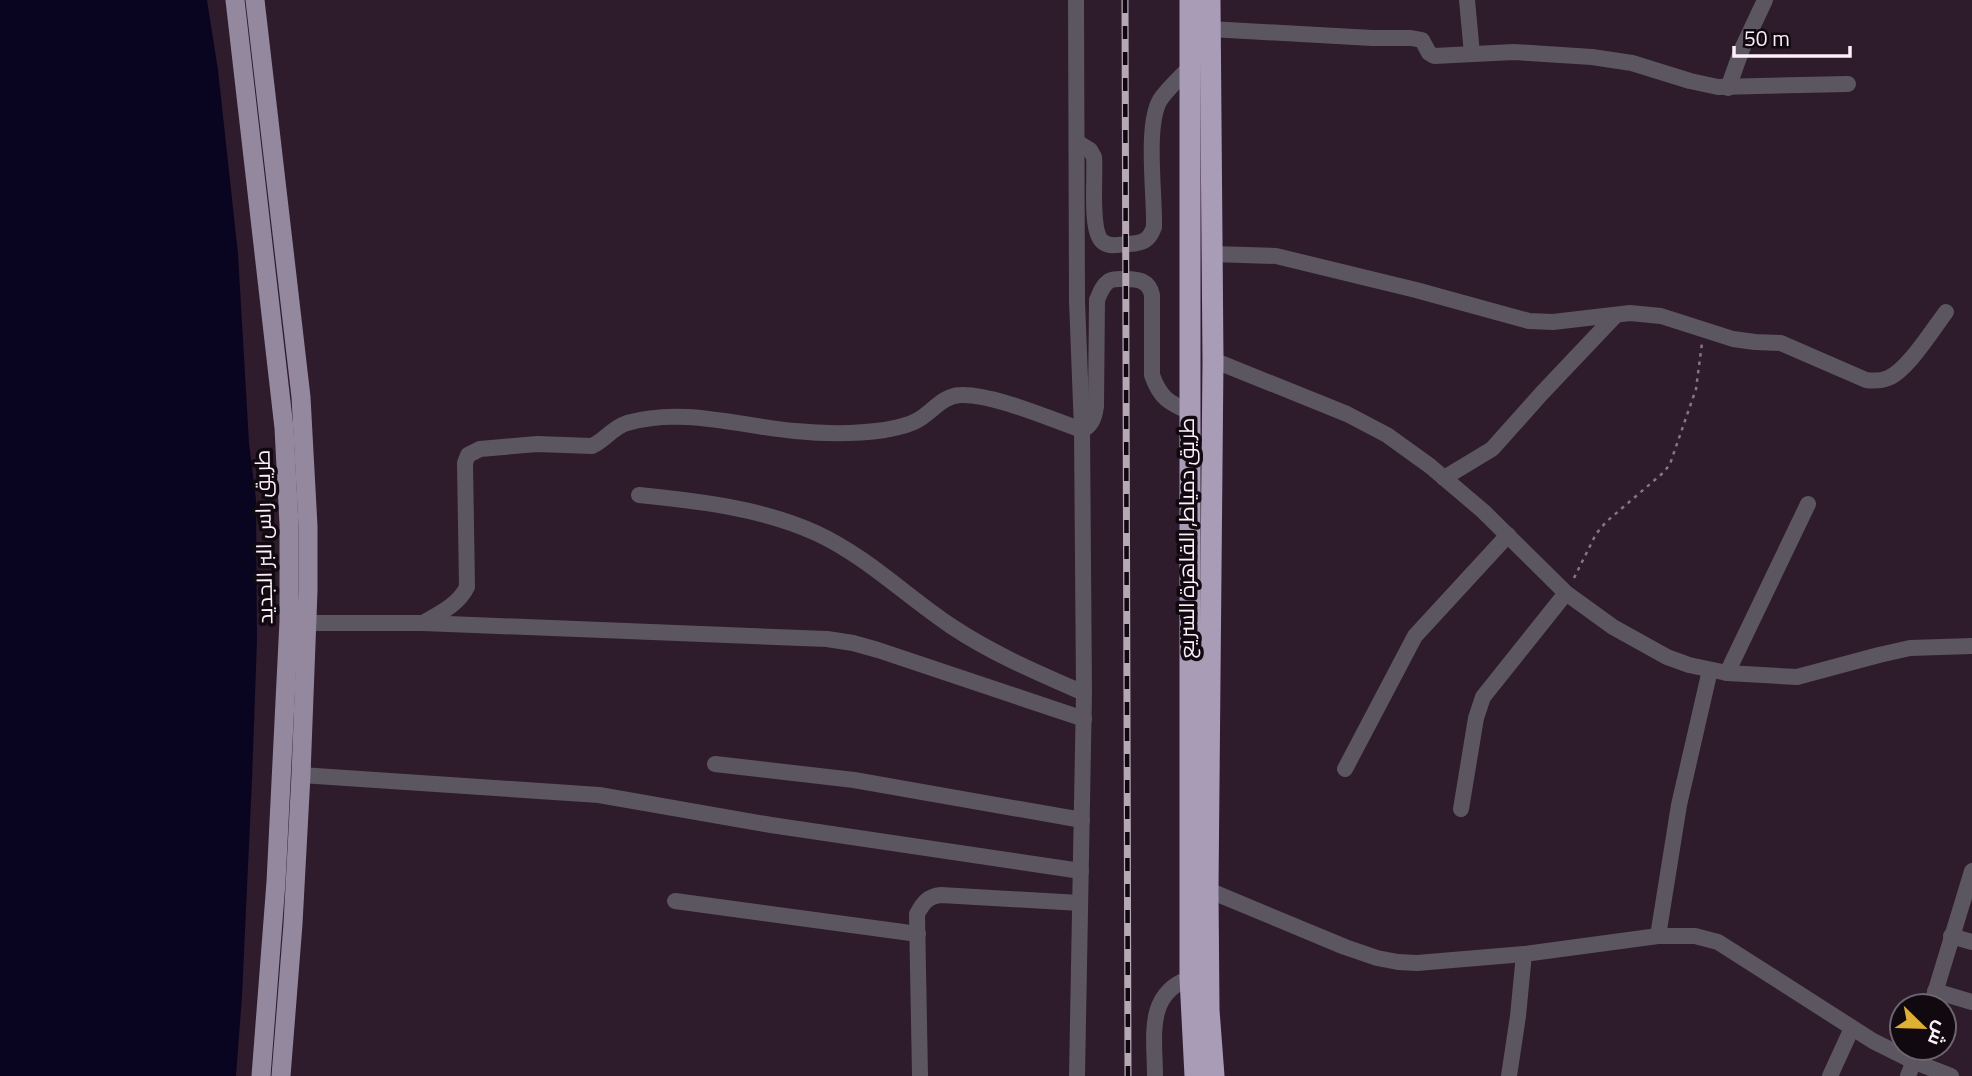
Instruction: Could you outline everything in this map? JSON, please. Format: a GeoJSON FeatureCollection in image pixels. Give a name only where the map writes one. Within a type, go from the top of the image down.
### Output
{"type":"FeatureCollection","features":[{"type":"Feature","properties":{"kind":"highway","name":"طريق دمياط, القاهرة السريع"},"geometry":{"type":"LineString","coordinates":[[1191,0],[1190,978],[1195,1076]]}},
{"type":"Feature","properties":{"kind":"highway","name":"طريق دمياط, القاهرة السريع"},"geometry":{"type":"LineString","coordinates":[[1210,0],[1213,359],[1208,890],[1209,1010],[1213,1076]]}},
{"type":"Feature","properties":{"kind":"main road","name":"طريق راس البر الجديد"},"geometry":{"type":"LineString","coordinates":[[234,0],[283,417],[289,524],[289,621],[276,882],[261,1076]]}},
{"type":"Feature","properties":{"kind":"main road","name":"طريق راس البر الجديد"},"geometry":{"type":"LineString","coordinates":[[255,0],[304,429],[309,526],[301,775],[282,1076]]}},
{"type":"Feature","properties":{"kind":"street"},"geometry":{"type":"LineString","coordinates":[[1076,0],[1077,301],[1083,430],[1084,693],[1077,1076]]}},
{"type":"Feature","properties":{"kind":"street"},"geometry":{"type":"LineString","coordinates":[[1467,0],[1472,54]]}},
{"type":"Feature","properties":{"kind":"street"},"geometry":{"type":"LineString","coordinates":[[1728,88],[1742,49],[1765,0]]}},
{"type":"Feature","properties":{"kind":"street"},"geometry":{"type":"LineString","coordinates":[[1210,29],[1411,38],[1422,40],[1434,56],[1544,52],[1614,60],[1708,86],[1728,88],[1848,84]]}},
{"type":"Feature","properties":{"kind":"street"},"geometry":{"type":"LineString","coordinates":[[1077,142],[1090,150],[1094,157],[1097,236],[1112,246],[1142,243],[1147,240],[1154,227],[1154,113],[1168,90],[1190,67]]}},
{"type":"Feature","properties":{"kind":"street"},"geometry":{"type":"LineString","coordinates":[[1212,254],[1286,258],[1530,321],[1552,322],[1630,313],[1661,316],[1744,341],[1781,343],[1866,380],[1876,381],[1894,375],[1911,358],[1946,312]]}},
{"type":"Feature","properties":{"kind":"street"},"geometry":{"type":"LineString","coordinates":[[1083,430],[1092,422],[1096,406],[1097,300],[1102,287],[1111,279],[1138,279],[1150,288],[1152,375],[1156,387],[1170,403],[1190,412]]}},
{"type":"Feature","properties":{"kind":"street"},"geometry":{"type":"LineString","coordinates":[[1444,478],[1492,449],[1615,315]]}},
{"type":"Feature","properties":{"kind":"street"},"geometry":{"type":"LineString","coordinates":[[1213,359],[1365,422],[1387,435],[1444,478],[1508,535],[1566,593],[1613,627],[1667,657],[1727,673],[1797,677],[1910,648],[1972,646]]}},
{"type":"Feature","properties":{"kind":"street"},"geometry":{"type":"LineString","coordinates":[[423,623],[454,605],[467,587],[465,463],[468,455],[480,449],[537,444],[592,446],[599,443],[614,428],[625,424],[673,417],[710,418],[794,431],[843,433],[887,430],[914,422],[942,401],[959,395],[1002,402],[1083,430]]}},
{"type":"Feature","properties":{"kind":"street"},"geometry":{"type":"LineString","coordinates":[[639,495],[690,500],[739,510],[774,518],[816,533],[857,557],[982,646],[1084,693]]}},
{"type":"Feature","properties":{"kind":"street"},"geometry":{"type":"LineString","coordinates":[[1727,673],[1808,504]]}},
{"type":"Feature","properties":{"kind":"street"},"geometry":{"type":"LineString","coordinates":[[1345,769],[1415,636],[1508,535]]}},
{"type":"Feature","properties":{"kind":"street"},"geometry":{"type":"LineString","coordinates":[[1461,809],[1476,718],[1483,697],[1566,593]]}},
{"type":"Feature","properties":{"kind":"street"},"geometry":{"type":"LineString","coordinates":[[307,623],[423,623],[827,639],[891,654],[1084,719]]}},
{"type":"Feature","properties":{"kind":"street"},"geometry":{"type":"LineString","coordinates":[[1658,936],[1679,805],[1710,670]]}},
{"type":"Feature","properties":{"kind":"street"},"geometry":{"type":"LineString","coordinates":[[715,764],[854,780],[1082,820]]}},
{"type":"Feature","properties":{"kind":"street"},"geometry":{"type":"LineString","coordinates":[[301,775],[599,795],[771,825],[1081,871]]}},
{"type":"Feature","properties":{"kind":"street"},"geometry":{"type":"LineString","coordinates":[[1935,992],[1972,871]]}},
{"type":"Feature","properties":{"kind":"street"},"geometry":{"type":"LineString","coordinates":[[1208,890],[1345,947],[1398,962],[1440,962],[1658,936],[1695,936],[1718,942],[1888,1049]]}},
{"type":"Feature","properties":{"kind":"street"},"geometry":{"type":"LineString","coordinates":[[920,1076],[917,915],[925,902],[932,896],[1080,903]]}},
{"type":"Feature","properties":{"kind":"street"},"geometry":{"type":"LineString","coordinates":[[675,901],[918,934]]}},
{"type":"Feature","properties":{"kind":"street"},"geometry":{"type":"LineString","coordinates":[[1951,936],[1972,942]]}},
{"type":"Feature","properties":{"kind":"street"},"geometry":{"type":"LineString","coordinates":[[1509,1076],[1524,954]]}},
{"type":"Feature","properties":{"kind":"street"},"geometry":{"type":"LineString","coordinates":[[1155,1076],[1156,1011],[1168,990],[1190,978]]}},
{"type":"Feature","properties":{"kind":"street"},"geometry":{"type":"LineString","coordinates":[[1829,1076],[1852,1028]]}},
{"type":"Feature","properties":{"kind":"street"},"geometry":{"type":"LineString","coordinates":[[1914,1062],[1951,1076]]}},
{"type":"Feature","properties":{"kind":"path"},"geometry":{"type":"LineString","coordinates":[[1566,593],[1606,522],[1664,472],[1674,456],[1696,389],[1703,329]]}},
{"type":"Feature","properties":{"kind":"water"},"geometry":{"type":"Polygon","coordinates":[[[0,0],[207,0],[218,70],[238,254],[249,443],[256,500],[257,640],[242,996],[236,1076],[0,1076],[0,0]]]}},
{"type":"Feature","properties":{"kind":"railway"},"geometry":{"type":"LineString","coordinates":[[1125,0],[1128,1076]]}}]}
